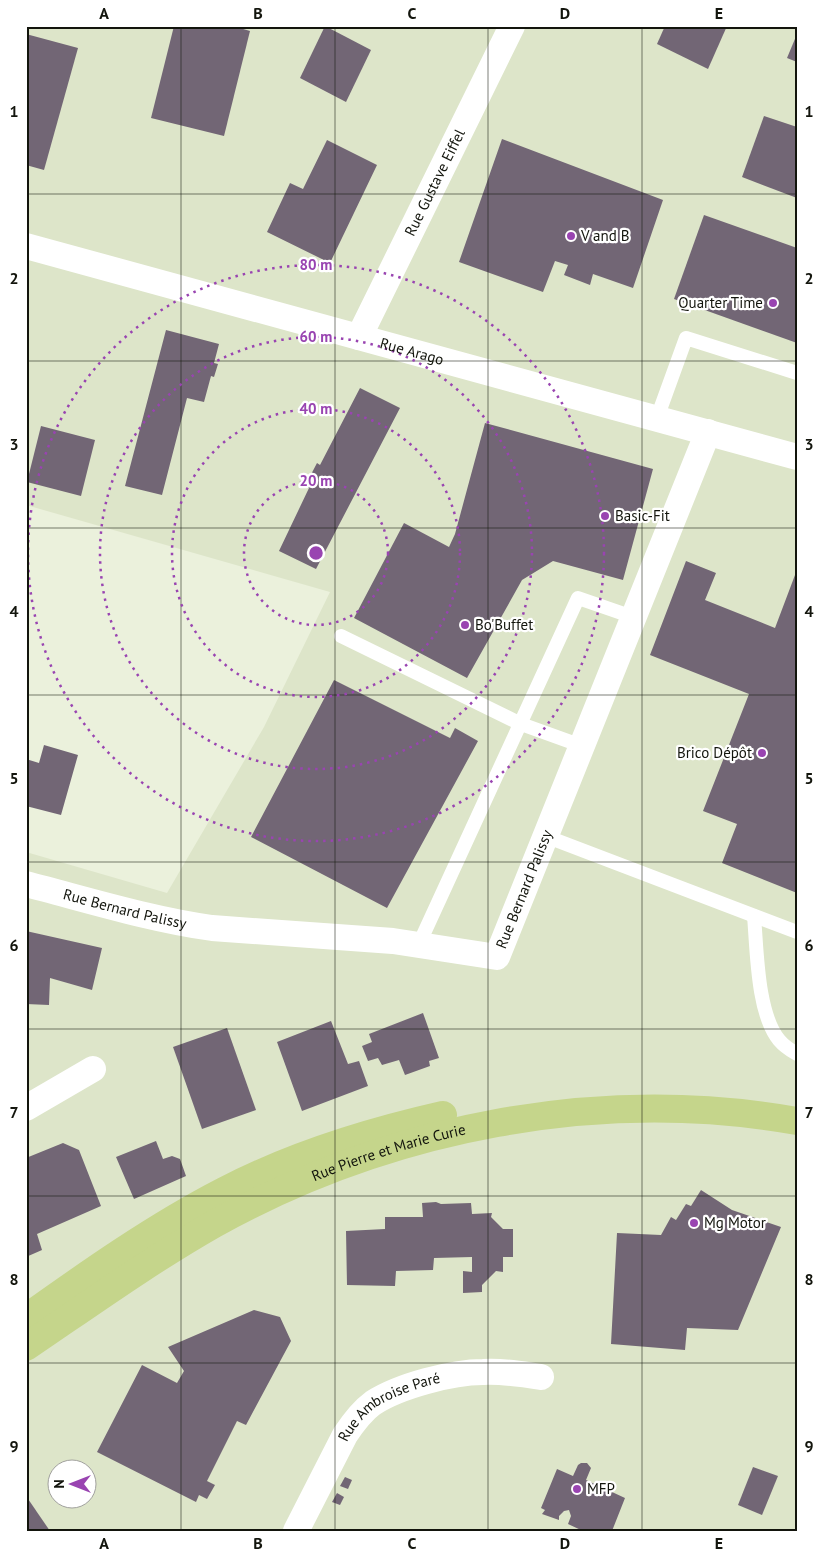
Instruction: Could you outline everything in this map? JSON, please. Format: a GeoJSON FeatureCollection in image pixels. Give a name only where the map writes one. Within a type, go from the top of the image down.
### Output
{"type":"FeatureCollection","features":[{"type":"Feature","properties":{"kind":"main road","name":"Rue Pierre et Marie Curie"},"geometry":{"type":"LineString","coordinates":[[26,1318],[174,1219],[218,1194],[285,1164],[362,1136],[482,1107],[575,1094],[631,1091],[691,1092],[797,1102]]}},
{"type":"Feature","properties":{"kind":"main road","name":"Rue Pierre et Marie Curie"},"geometry":{"type":"LineString","coordinates":[[26,1347],[166,1254],[240,1211],[324,1172],[368,1156],[422,1140],[496,1123],[556,1114],[594,1111],[702,1111],[797,1121]]}},
{"type":"Feature","properties":{"kind":"street","name":"Rue Gustave Eiffel"},"geometry":{"type":"LineString","coordinates":[[359,337],[512,26]]}},
{"type":"Feature","properties":{"kind":"street","name":"Rue Arago"},"geometry":{"type":"LineString","coordinates":[[26,246],[797,457]]}},
{"type":"Feature","properties":{"kind":"street","name":"Rue Bernard Palissy"},"geometry":{"type":"LineString","coordinates":[[26,884],[158,919],[184,924],[212,928],[362,938],[420,944],[497,958],[708,432]]}},
{"type":"Feature","properties":{"kind":"street"},"geometry":{"type":"LineString","coordinates":[[26,1108],[93,1069]]}},
{"type":"Feature","properties":{"kind":"street","name":"Rue Ambroise Paré"},"geometry":{"type":"LineString","coordinates":[[296,1531],[345,1435],[353,1423],[373,1403],[405,1388],[464,1374],[498,1372],[541,1377]]}},
{"type":"Feature","properties":{"kind":"lane"},"geometry":{"type":"LineString","coordinates":[[657,418],[686,338],[797,373]]}},
{"type":"Feature","properties":{"kind":"lane"},"geometry":{"type":"LineString","coordinates":[[420,944],[578,598],[633,617]]}},
{"type":"Feature","properties":{"kind":"lane"},"geometry":{"type":"LineString","coordinates":[[341,636],[521,724],[582,746]]}},
{"type":"Feature","properties":{"kind":"lane"},"geometry":{"type":"LineString","coordinates":[[545,836],[797,932]]}},
{"type":"Feature","properties":{"kind":"lane"},"geometry":{"type":"LineString","coordinates":[[754,916],[759,976],[767,1018],[778,1039],[797,1054]]}},
{"type":"Feature","properties":{"kind":"shaded area"},"geometry":{"type":"Polygon","coordinates":[[[26,26],[797,26],[797,1531],[26,1531],[26,852],[167,893],[264,727],[330,592],[26,505],[26,26]]]}},
{"type":"Feature","properties":{"kind":"building"},"geometry":{"type":"Polygon","coordinates":[[[174,26],[233,26],[250,31],[224,136],[151,118],[174,26]]]}},
{"type":"Feature","properties":{"kind":"building"},"geometry":{"type":"Polygon","coordinates":[[[325,26],[371,50],[346,102],[300,78],[325,26]]]}},
{"type":"Feature","properties":{"kind":"building"},"geometry":{"type":"Polygon","coordinates":[[[665,26],[727,26],[708,69],[657,44],[665,26]]]}},
{"type":"Feature","properties":{"kind":"building"},"geometry":{"type":"Polygon","coordinates":[[[26,34],[78,48],[44,170],[26,165],[26,34]]]}},
{"type":"Feature","properties":{"kind":"building"},"geometry":{"type":"Polygon","coordinates":[[[797,34],[797,62],[787,58],[797,34]]]}},
{"type":"Feature","properties":{"kind":"building"},"geometry":{"type":"Polygon","coordinates":[[[764,116],[797,127],[797,198],[742,177],[764,116]]]}},
{"type":"Feature","properties":{"kind":"building"},"geometry":{"type":"Polygon","coordinates":[[[502,139],[663,200],[633,288],[593,274],[590,285],[564,275],[568,265],[555,261],[543,292],[459,262],[502,139]]]}},
{"type":"Feature","properties":{"kind":"building"},"geometry":{"type":"Polygon","coordinates":[[[327,140],[377,165],[330,263],[267,232],[290,183],[303,189],[327,140]]]}},
{"type":"Feature","properties":{"kind":"building"},"geometry":{"type":"Polygon","coordinates":[[[704,215],[797,248],[797,343],[674,299],[704,215]]]}},
{"type":"Feature","properties":{"kind":"building"},"geometry":{"type":"Polygon","coordinates":[[[166,330],[219,344],[214,363],[218,364],[214,377],[211,376],[204,402],[187,398],[162,495],[125,486],[166,330]]]}},
{"type":"Feature","properties":{"kind":"building"},"geometry":{"type":"Polygon","coordinates":[[[360,388],[400,408],[316,569],[279,551],[309,488],[305,486],[317,463],[320,465],[360,388]]]}},
{"type":"Feature","properties":{"kind":"building"},"geometry":{"type":"Polygon","coordinates":[[[485,423],[653,469],[623,580],[553,561],[522,580],[467,678],[354,618],[404,523],[449,547],[455,534],[485,423]]]}},
{"type":"Feature","properties":{"kind":"building"},"geometry":{"type":"Polygon","coordinates":[[[41,426],[95,440],[81,496],[27,482],[41,426]]]}},
{"type":"Feature","properties":{"kind":"building","name":"Brico Dépôt"},"geometry":{"type":"Polygon","coordinates":[[[686,561],[716,573],[705,600],[775,628],[795,575],[797,576],[797,893],[722,863],[737,824],[703,811],[749,694],[650,655],[686,561]]]}},
{"type":"Feature","properties":{"kind":"building"},"geometry":{"type":"Polygon","coordinates":[[[334,680],[450,738],[455,728],[478,741],[387,908],[251,837],[334,680]]]}},
{"type":"Feature","properties":{"kind":"building"},"geometry":{"type":"Polygon","coordinates":[[[44,745],[78,755],[61,815],[26,806],[26,759],[39,763],[44,745]]]}},
{"type":"Feature","properties":{"kind":"building"},"geometry":{"type":"Polygon","coordinates":[[[26,931],[102,948],[92,990],[50,978],[49,1005],[26,1004],[26,931]]]}},
{"type":"Feature","properties":{"kind":"building"},"geometry":{"type":"Polygon","coordinates":[[[423,1013],[439,1058],[429,1061],[430,1066],[405,1075],[399,1060],[382,1065],[378,1058],[368,1061],[362,1046],[372,1042],[369,1034],[423,1013]]]}},
{"type":"Feature","properties":{"kind":"building"},"geometry":{"type":"Polygon","coordinates":[[[331,1021],[348,1064],[359,1061],[368,1086],[302,1111],[277,1042],[331,1021]]]}},
{"type":"Feature","properties":{"kind":"building"},"geometry":{"type":"Polygon","coordinates":[[[227,1028],[256,1110],[202,1129],[173,1047],[227,1028]]]}},
{"type":"Feature","properties":{"kind":"building"},"geometry":{"type":"Polygon","coordinates":[[[156,1141],[163,1159],[172,1156],[180,1159],[186,1176],[134,1199],[116,1157],[156,1141]]]}},
{"type":"Feature","properties":{"kind":"building"},"geometry":{"type":"Polygon","coordinates":[[[63,1143],[79,1150],[101,1206],[37,1234],[42,1250],[26,1257],[26,1158],[63,1143]]]}},
{"type":"Feature","properties":{"kind":"building"},"geometry":{"type":"Polygon","coordinates":[[[701,1190],[732,1210],[781,1227],[738,1330],[687,1328],[685,1350],[611,1344],[617,1233],[661,1235],[671,1217],[676,1220],[686,1204],[691,1206],[701,1190]]]}},
{"type":"Feature","properties":{"kind":"building"},"geometry":{"type":"Polygon","coordinates":[[[436,1202],[441,1204],[471,1203],[472,1214],[492,1213],[491,1217],[503,1229],[513,1229],[513,1257],[503,1257],[503,1272],[496,1271],[482,1285],[482,1292],[463,1293],[463,1271],[472,1272],[472,1257],[434,1258],[433,1270],[396,1271],[395,1286],[347,1285],[346,1231],[385,1229],[385,1217],[423,1217],[422,1203],[436,1202]]]}},
{"type":"Feature","properties":{"kind":"building"},"geometry":{"type":"Polygon","coordinates":[[[254,1310],[280,1317],[291,1341],[246,1425],[237,1421],[207,1481],[215,1485],[207,1499],[199,1495],[196,1502],[97,1452],[142,1365],[177,1383],[184,1371],[168,1347],[254,1310]]]}},
{"type":"Feature","properties":{"kind":"building","name":"MFP"},"geometry":{"type":"Polygon","coordinates":[[[587,1463],[591,1468],[586,1480],[625,1498],[612,1531],[583,1531],[568,1524],[571,1516],[569,1510],[564,1511],[559,1516],[559,1520],[542,1514],[545,1510],[541,1508],[557,1469],[573,1476],[578,1465],[587,1463]]]}},
{"type":"Feature","properties":{"kind":"building"},"geometry":{"type":"Polygon","coordinates":[[[753,1467],[778,1476],[762,1515],[738,1505],[753,1467]]]}},
{"type":"Feature","properties":{"kind":"building"},"geometry":{"type":"Polygon","coordinates":[[[345,1477],[352,1480],[348,1489],[340,1486],[345,1477]]]}},
{"type":"Feature","properties":{"kind":"building"},"geometry":{"type":"Polygon","coordinates":[[[337,1493],[344,1497],[340,1505],[332,1502],[337,1493]]]}},
{"type":"Feature","properties":{"kind":"building"},"geometry":{"type":"Polygon","coordinates":[[[26,1496],[50,1531],[26,1531],[26,1496]]]}},
{"type":"Feature","properties":{"kind":"place","name":"V and B"},"geometry":{"type":"Point","coordinates":[571,236]}},
{"type":"Feature","properties":{"kind":"place","name":"Quarter Time"},"geometry":{"type":"Point","coordinates":[773,303]}},
{"type":"Feature","properties":{"kind":"place","name":"Basic-Fit"},"geometry":{"type":"Point","coordinates":[605,516]}},
{"type":"Feature","properties":{"kind":"place","name":"Bo'Buffet"},"geometry":{"type":"Point","coordinates":[465,625]}},
{"type":"Feature","properties":{"kind":"place","name":"Brico Dépôt"},"geometry":{"type":"Point","coordinates":[762,753]}},
{"type":"Feature","properties":{"kind":"place","name":"Mg Motor"},"geometry":{"type":"Point","coordinates":[694,1223]}},
{"type":"Feature","properties":{"kind":"place","name":"MFP"},"geometry":{"type":"Point","coordinates":[577,1489]}}]}
